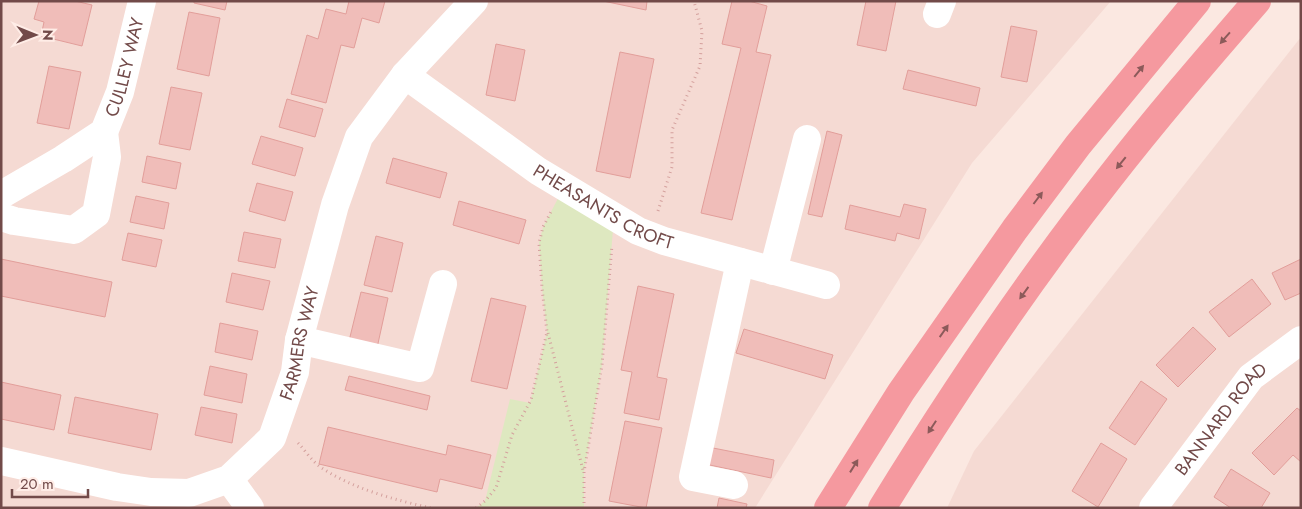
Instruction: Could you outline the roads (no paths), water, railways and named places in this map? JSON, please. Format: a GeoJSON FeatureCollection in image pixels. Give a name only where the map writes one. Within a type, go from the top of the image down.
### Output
{"type":"FeatureCollection","features":[{"type":"Feature","properties":{"kind":"highway"},"geometry":{"type":"LineString","coordinates":[[828,508],[901,392],[1015,229],[1078,145],[1198,1]]}},
{"type":"Feature","properties":{"kind":"highway"},"geometry":{"type":"LineString","coordinates":[[882,508],[931,428],[1022,295],[1106,182],[1177,94],[1257,1]]}},
{"type":"Feature","properties":{"kind":"street","name":"CULLEY WAY"},"geometry":{"type":"LineString","coordinates":[[1,217],[14,221],[74,230],[96,214],[107,157],[104,132],[120,92],[142,1]]}},
{"type":"Feature","properties":{"kind":"street","name":"FARMERS WAY"},"geometry":{"type":"LineString","coordinates":[[1,461],[117,487],[151,500],[189,493],[229,480],[272,438],[295,372],[300,340],[335,205],[359,137],[405,75],[474,1]]}},
{"type":"Feature","properties":{"kind":"street","name":"PHEASANTS CROFT"},"geometry":{"type":"LineString","coordinates":[[405,75],[538,171],[638,231],[664,241],[826,285]]}},
{"type":"Feature","properties":{"kind":"street","name":"CULLEY WAY"},"geometry":{"type":"LineString","coordinates":[[1,195],[63,159],[104,132]]}},
{"type":"Feature","properties":{"kind":"street"},"geometry":{"type":"LineString","coordinates":[[773,270],[807,139]]}},
{"type":"Feature","properties":{"kind":"street"},"geometry":{"type":"LineString","coordinates":[[734,485],[693,477],[740,262]]}},
{"type":"Feature","properties":{"kind":"street"},"geometry":{"type":"LineString","coordinates":[[300,340],[420,368],[443,284]]}},
{"type":"Feature","properties":{"kind":"street","name":"BANNARD ROAD"},"geometry":{"type":"LineString","coordinates":[[1165,503],[1251,376],[1301,340]]}},
{"type":"Feature","properties":{"kind":"street"},"geometry":{"type":"LineString","coordinates":[[229,480],[250,508]]}}]}
